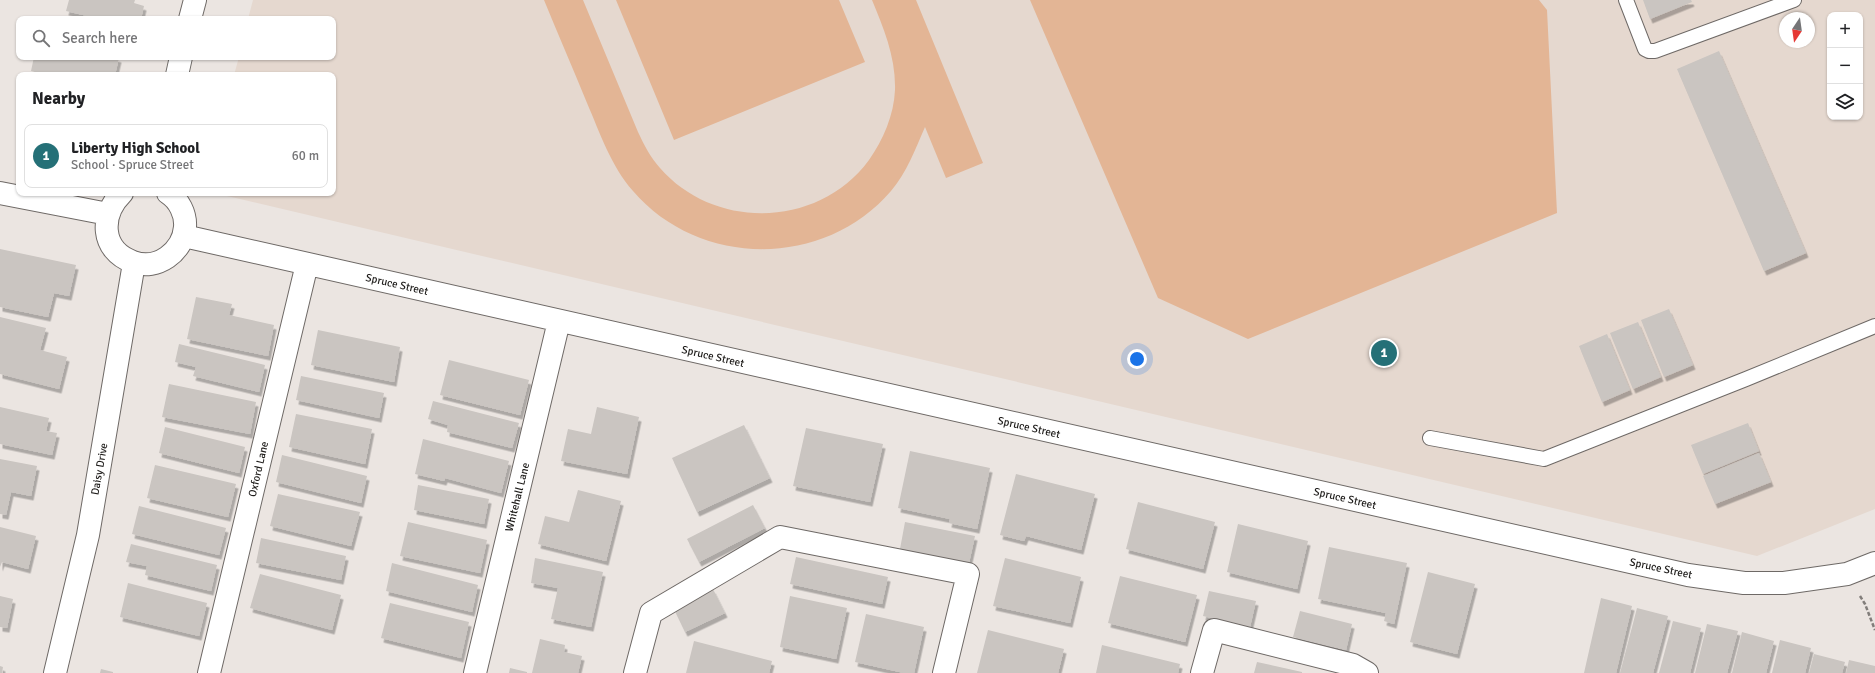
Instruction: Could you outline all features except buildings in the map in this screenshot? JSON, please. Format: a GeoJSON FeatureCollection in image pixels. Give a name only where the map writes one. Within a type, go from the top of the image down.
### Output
{"type":"FeatureCollection","features":[{"type":"Feature","properties":{"kind":"street"},"geometry":{"type":"LineString","coordinates":[[191,16],[195,0]]}},
{"type":"Feature","properties":{"kind":"street"},"geometry":{"type":"LineString","coordinates":[[178,72],[180,60]]}},
{"type":"Feature","properties":{"kind":"street"},"geometry":{"type":"LineString","coordinates":[[0,193],[108,214]]}},
{"type":"Feature","properties":{"kind":"street"},"geometry":{"type":"LineString","coordinates":[[119,196],[113,202],[108,214],[106,226],[107,236],[118,253],[134,263],[146,264],[163,260],[175,252],[184,236],[184,216],[177,200],[172,196]]}},
{"type":"Feature","properties":{"kind":"street","name":"Spruce Street"},"geometry":{"type":"LineString","coordinates":[[184,236],[1688,575],[1744,583],[1784,584],[1847,574],[1875,563]]}},
{"type":"Feature","properties":{"kind":"street","name":"Daisy Drive"},"geometry":{"type":"LineString","coordinates":[[55,673],[88,535],[134,263]]}},
{"type":"Feature","properties":{"kind":"street","name":"Oxford Lane"},"geometry":{"type":"LineString","coordinates":[[209,673],[307,264]]}},
{"type":"Feature","properties":{"kind":"street","name":"Whitehall Lane"},"geometry":{"type":"LineString","coordinates":[[475,673],[559,321]]}},
{"type":"Feature","properties":{"kind":"street"},"geometry":{"type":"LineString","coordinates":[[635,673],[651,613],[780,537],[968,574],[944,673]]}},
{"type":"Feature","properties":{"kind":"street"},"geometry":{"type":"LineString","coordinates":[[1202,673],[1214,630],[1353,665],[1367,673]]}},
{"type":"Feature","properties":{"kind":"lane"},"geometry":{"type":"LineString","coordinates":[[1626,0],[1646,49],[1649,51],[1654,51],[1794,0]]}},
{"type":"Feature","properties":{"kind":"lane"},"geometry":{"type":"LineString","coordinates":[[1430,438],[1544,459],[1875,326]]}},
{"type":"Feature","properties":{"kind":"path"},"geometry":{"type":"LineString","coordinates":[[1847,574],[1865,604],[1875,630]]}},
{"type":"Feature","properties":{"kind":"shaded area"},"geometry":{"type":"Polygon","coordinates":[[[253,0],[1875,0],[1875,509],[1757,556],[227,196],[336,196],[336,72],[235,72],[238,60],[336,60],[336,16],[249,16],[253,0]]]}},
{"type":"Feature","properties":{"kind":"shaded area"},"geometry":{"type":"Polygon","coordinates":[[[544,0],[583,0],[638,132],[651,156],[660,168],[683,189],[709,203],[737,211],[766,213],[795,209],[823,199],[848,182],[869,160],[887,127],[895,90],[894,67],[891,55],[885,33],[872,0],[916,0],[983,163],[946,178],[925,127],[906,168],[897,184],[891,191],[863,217],[832,235],[797,246],[762,249],[726,245],[692,234],[660,216],[633,191],[618,171],[601,137],[544,0]]]}},
{"type":"Feature","properties":{"kind":"shaded area"},"geometry":{"type":"Polygon","coordinates":[[[616,0],[839,0],[865,62],[674,140],[616,0]]]}},
{"type":"Feature","properties":{"kind":"shaded area"},"geometry":{"type":"Polygon","coordinates":[[[1030,0],[1539,0],[1547,10],[1557,213],[1248,339],[1158,298],[1030,0]]]}},
{"type":"Feature","properties":{"kind":"place","name":"Liberty High School"},"geometry":{"type":"Point","coordinates":[1384,353]}}]}
